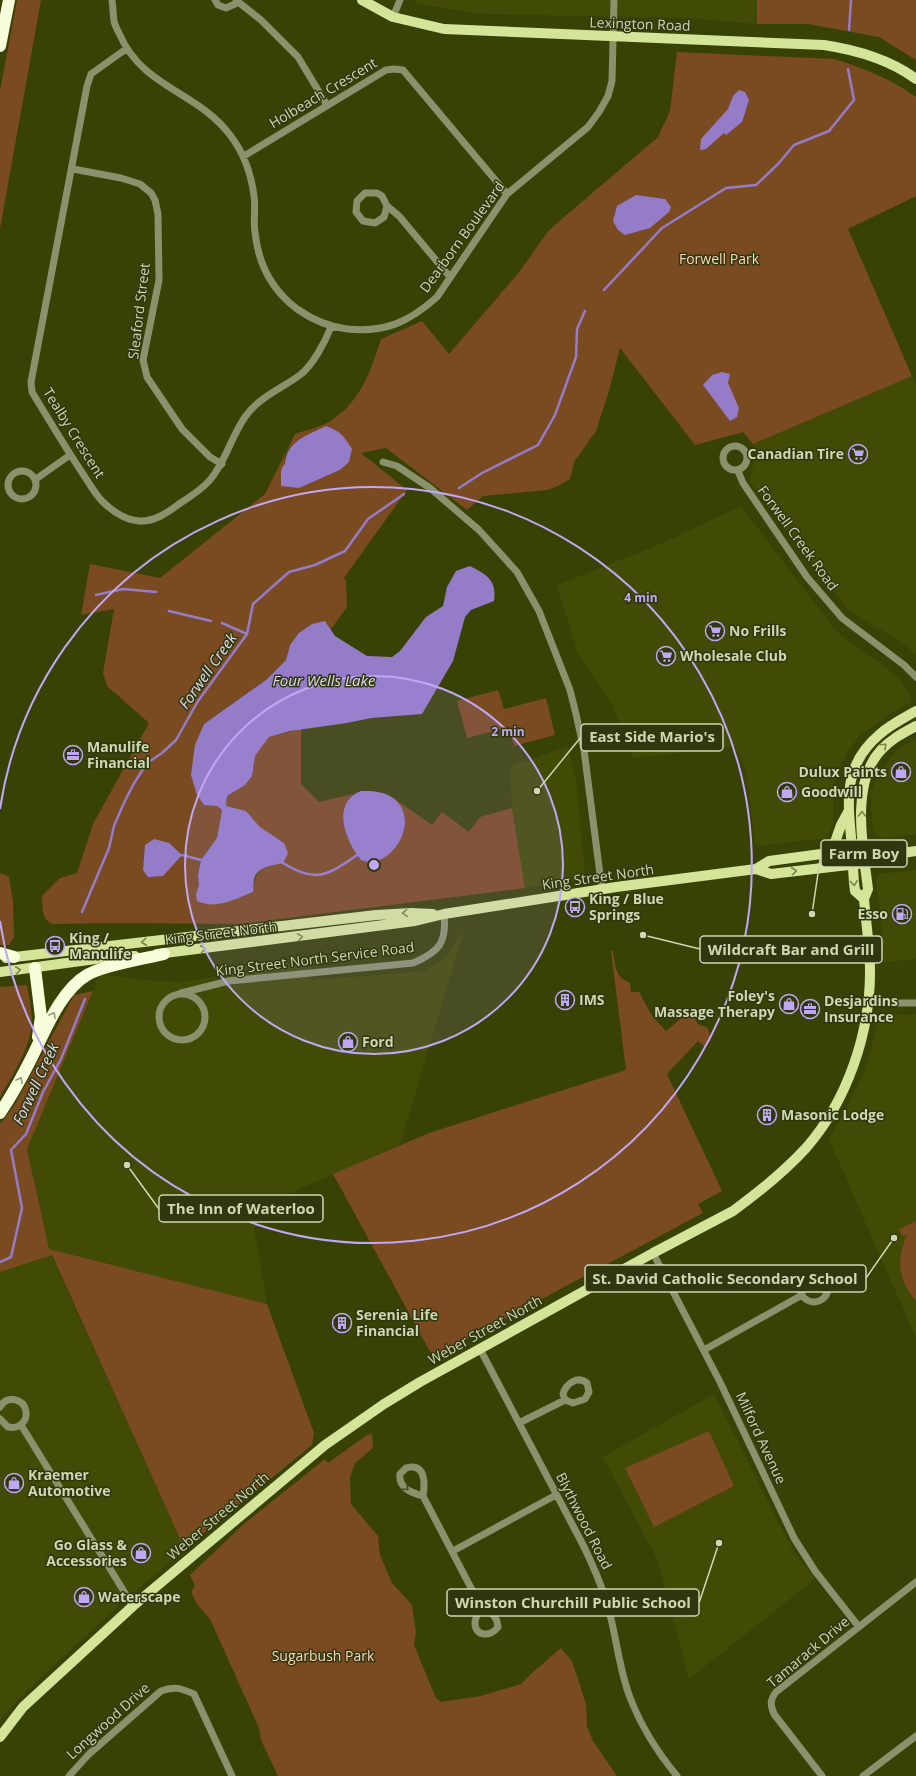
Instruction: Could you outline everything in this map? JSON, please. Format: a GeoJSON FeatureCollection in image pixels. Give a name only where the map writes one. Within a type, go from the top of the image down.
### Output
{"type":"FeatureCollection","features":[{"type":"Feature","properties":{"kind":"highway"},"geometry":{"type":"LineString","coordinates":[[0,46],[9,0]]}},
{"type":"Feature","properties":{"kind":"highway"},"geometry":{"type":"LineString","coordinates":[[0,953],[14,957]]}},
{"type":"Feature","properties":{"kind":"highway"},"geometry":{"type":"LineString","coordinates":[[0,1113],[11,1097],[52,1016],[65,997],[82,978],[96,971],[164,954]]}},
{"type":"Feature","properties":{"kind":"highway"},"geometry":{"type":"LineString","coordinates":[[29,1062],[38,1035],[41,1017],[36,968]]}},
{"type":"Feature","properties":{"kind":"main road","name":"Lexington Road"},"geometry":{"type":"LineString","coordinates":[[362,0],[393,17],[444,29],[824,45],[852,50],[880,59],[906,72],[916,79]]}},
{"type":"Feature","properties":{"kind":"main road","name":"Weber Street North"},"geometry":{"type":"LineString","coordinates":[[864,899],[855,891],[852,864],[848,793],[852,774],[863,751],[880,733],[916,711]]}},
{"type":"Feature","properties":{"kind":"main road","name":"Weber Street North"},"geometry":{"type":"LineString","coordinates":[[0,1737],[23,1707],[133,1606],[344,1431],[384,1404],[480,1349],[653,1253],[733,1211],[771,1183],[806,1147],[836,1103],[847,1081],[858,1053],[867,1003],[870,972],[864,899],[868,889],[864,849],[862,799],[864,781],[871,763],[880,750],[893,738],[916,726]]}},
{"type":"Feature","properties":{"kind":"main road"},"geometry":{"type":"LineString","coordinates":[[825,854],[834,844],[841,825],[848,812]]}},
{"type":"Feature","properties":{"kind":"main road","name":"King Street North"},"geometry":{"type":"LineString","coordinates":[[0,972],[103,958],[164,954],[415,921],[444,914],[756,869],[769,861],[851,850],[890,848],[903,853],[916,852]]}},
{"type":"Feature","properties":{"kind":"main road","name":"King Street North"},"geometry":{"type":"LineString","coordinates":[[756,869],[771,874],[891,860],[903,853]]}},
{"type":"Feature","properties":{"kind":"main road","name":"King Street North"},"geometry":{"type":"LineString","coordinates":[[0,959],[376,915],[411,913],[444,914]]}},
{"type":"Feature","properties":{"kind":"street","name":"Dearborn Boulevard"},"geometry":{"type":"LineString","coordinates":[[112,0],[115,22],[126,49],[139,65],[150,75],[190,99],[219,122],[244,156],[250,175],[254,197],[255,232],[260,258],[269,277],[286,300],[308,317],[331,327],[354,330],[382,329],[396,325],[409,319],[428,305],[437,297],[507,194],[588,127],[608,96],[612,81],[614,0]]}},
{"type":"Feature","properties":{"kind":"street"},"geometry":{"type":"LineString","coordinates":[[215,0],[218,5],[226,8],[235,4],[237,0],[262,20],[298,57],[327,105]]}},
{"type":"Feature","properties":{"kind":"street"},"geometry":{"type":"LineString","coordinates":[[393,17],[400,0]]}},
{"type":"Feature","properties":{"kind":"street","name":"Tealby Crescent"},"geometry":{"type":"LineString","coordinates":[[126,49],[91,74],[87,86],[73,169],[31,382],[32,392],[70,455],[101,500],[113,511],[126,518],[139,521],[156,519],[166,514],[209,481],[222,464],[234,435],[245,417],[257,402],[301,374],[323,346],[331,327]]}},
{"type":"Feature","properties":{"kind":"street","name":"Holbeach Crescent"},"geometry":{"type":"LineString","coordinates":[[244,156],[386,70],[394,68],[403,70],[507,194]]}},
{"type":"Feature","properties":{"kind":"street","name":"Sleaford Street"},"geometry":{"type":"LineString","coordinates":[[73,169],[122,178],[140,184],[150,192],[155,200],[158,214],[159,280],[143,360],[147,378],[182,429],[210,457],[222,464]]}},
{"type":"Feature","properties":{"kind":"street"},"geometry":{"type":"LineString","coordinates":[[387,206],[384,217],[374,223],[363,221],[356,212],[357,201],[366,193],[371,192],[382,196],[387,206],[399,216],[450,278]]}},
{"type":"Feature","properties":{"kind":"street"},"geometry":{"type":"LineString","coordinates":[[36,479],[70,455]]}},
{"type":"Feature","properties":{"kind":"street"},"geometry":{"type":"LineString","coordinates":[[383,462],[397,466],[430,488],[479,530],[517,572],[539,611],[570,690],[576,714],[584,750],[602,890]]}},
{"type":"Feature","properties":{"kind":"street"},"geometry":{"type":"LineString","coordinates":[[19,471],[30,472],[36,479],[36,490],[28,498],[18,498],[9,488],[12,475],[19,471]]}},
{"type":"Feature","properties":{"kind":"street","name":"Forwell Creek Road"},"geometry":{"type":"LineString","coordinates":[[738,471],[743,483],[807,577],[842,618],[904,665],[916,676]]}},
{"type":"Feature","properties":{"kind":"street","name":"King Street North Service Road"},"geometry":{"type":"LineString","coordinates":[[181,993],[189,994],[196,998],[205,1010],[205,1019],[199,1033],[186,1040],[178,1040],[170,1037],[161,1026],[159,1019],[160,1010],[164,1002],[170,996],[181,993],[229,981],[413,963],[429,956],[439,947],[445,934],[444,914]]}},
{"type":"Feature","properties":{"kind":"street"},"geometry":{"type":"LineString","coordinates":[[867,1003],[916,1003]]}},
{"type":"Feature","properties":{"kind":"street","name":"Milford Avenue"},"geometry":{"type":"LineString","coordinates":[[653,1253],[704,1350],[794,1538],[819,1576],[859,1627]]}},
{"type":"Feature","properties":{"kind":"street"},"geometry":{"type":"LineString","coordinates":[[704,1350],[802,1295]]}},
{"type":"Feature","properties":{"kind":"street","name":"Blythwood Road"},"geometry":{"type":"LineString","coordinates":[[480,1349],[598,1576],[612,1623],[624,1681],[634,1707],[658,1753],[677,1776]]}},
{"type":"Feature","properties":{"kind":"street"},"geometry":{"type":"LineString","coordinates":[[0,1407],[5,1401],[10,1399],[19,1401],[26,1408],[26,1417],[21,1425],[12,1428],[8,1427],[0,1419]]}},
{"type":"Feature","properties":{"kind":"street"},"geometry":{"type":"LineString","coordinates":[[519,1423],[565,1400]]}},
{"type":"Feature","properties":{"kind":"street"},"geometry":{"type":"LineString","coordinates":[[21,1425],[133,1606]]}},
{"type":"Feature","properties":{"kind":"street"},"geometry":{"type":"LineString","coordinates":[[453,1552],[556,1495]]}},
{"type":"Feature","properties":{"kind":"street"},"geometry":{"type":"LineString","coordinates":[[423,1496],[481,1607]]}},
{"type":"Feature","properties":{"kind":"street","name":"Tamarack Drive"},"geometry":{"type":"LineString","coordinates":[[822,1776],[774,1714],[770,1706],[771,1700],[776,1692],[916,1582]]}},
{"type":"Feature","properties":{"kind":"street","name":"Longwood Drive"},"geometry":{"type":"LineString","coordinates":[[69,1776],[89,1754],[161,1691],[179,1687],[194,1694],[232,1776]]}},
{"type":"Feature","properties":{"kind":"street"},"geometry":{"type":"LineString","coordinates":[[863,1776],[916,1736]]}},
{"type":"Feature","properties":{"kind":"shaded area"},"geometry":{"type":"Polygon","coordinates":[[[416,0],[757,0],[757,24],[684,18],[483,14],[415,4],[416,0]]]}},
{"type":"Feature","properties":{"kind":"shaded area","name":"Canadian Tire"},"geometry":{"type":"Polygon","coordinates":[[[912,376],[916,384],[916,657],[907,646],[850,611],[845,606],[751,483],[750,477],[756,455],[753,444],[912,376]]]}},
{"type":"Feature","properties":{"kind":"shaded area"},"geometry":{"type":"Polygon","coordinates":[[[741,506],[835,630],[853,645],[888,669],[901,681],[910,694],[911,701],[909,703],[894,711],[858,737],[845,756],[835,781],[833,791],[833,825],[827,838],[758,846],[755,842],[746,771],[735,746],[633,758],[611,702],[577,651],[557,585],[661,544],[741,506]]]}},
{"type":"Feature","properties":{"kind":"shaded area"},"geometry":{"type":"Polygon","coordinates":[[[916,739],[916,834],[882,838],[876,834],[873,828],[871,793],[877,777],[891,757],[903,746],[916,739]]]}},
{"type":"Feature","properties":{"kind":"shaded area"},"geometry":{"type":"Polygon","coordinates":[[[568,746],[576,781],[585,873],[579,880],[525,888],[512,808],[510,767],[568,746]]]}},
{"type":"Feature","properties":{"kind":"shaded area"},"geometry":{"type":"Polygon","coordinates":[[[916,870],[916,959],[883,962],[882,927],[876,880],[880,874],[916,870]]]}},
{"type":"Feature","properties":{"kind":"shaded area"},"geometry":{"type":"Polygon","coordinates":[[[464,930],[400,1145],[251,1210],[267,1304],[49,1249],[27,1149],[100,974],[144,980],[179,982],[312,963],[311,980],[426,971],[445,958],[464,930]]]}},
{"type":"Feature","properties":{"kind":"shaded area"},"geometry":{"type":"Polygon","coordinates":[[[879,1014],[916,1014],[916,1338],[829,1139],[848,1106],[861,1079],[871,1050],[879,1014]]]}},
{"type":"Feature","properties":{"kind":"shaded area"},"geometry":{"type":"Polygon","coordinates":[[[51,1255],[182,1543],[194,1541],[118,1606],[24,1693],[0,1720],[0,1272],[51,1255]]]}},
{"type":"Feature","properties":{"kind":"shaded area"},"geometry":{"type":"Polygon","coordinates":[[[714,1394],[794,1552],[815,1579],[689,1679],[658,1561],[603,1457],[714,1394]]]}},
{"type":"Feature","properties":{"kind":"green space"},"geometry":{"type":"Polygon","coordinates":[[[17,0],[41,0],[0,229],[0,91],[17,0]]]}},
{"type":"Feature","properties":{"kind":"green space"},"geometry":{"type":"Polygon","coordinates":[[[757,0],[916,0],[916,60],[879,37],[808,24],[757,24],[757,0]]]}},
{"type":"Feature","properties":{"kind":"green space","name":"Forwell Park"},"geometry":{"type":"Polygon","coordinates":[[[677,52],[834,59],[877,75],[916,97],[916,196],[848,229],[912,376],[753,444],[743,432],[695,445],[620,348],[609,391],[596,431],[574,462],[570,479],[547,490],[483,496],[467,510],[386,448],[361,453],[407,490],[344,578],[346,581],[347,607],[331,629],[325,621],[290,645],[286,660],[266,680],[204,724],[217,806],[222,810],[217,838],[201,860],[198,875],[199,885],[196,894],[203,904],[216,904],[229,901],[253,892],[256,877],[260,871],[274,864],[284,843],[260,827],[246,811],[226,806],[227,796],[245,785],[252,776],[255,756],[269,737],[301,729],[301,784],[319,802],[353,794],[343,811],[396,847],[405,827],[405,815],[398,803],[392,797],[432,825],[442,812],[469,832],[480,817],[512,808],[525,888],[240,924],[52,924],[48,922],[43,912],[42,896],[60,878],[77,873],[93,824],[149,723],[107,686],[103,673],[114,609],[81,615],[90,564],[160,578],[265,494],[295,434],[332,420],[350,404],[364,384],[381,339],[422,321],[449,354],[520,271],[549,230],[658,137],[670,111],[677,52]],[[310,434],[293,445],[289,449],[285,458],[287,469],[299,488],[340,470],[310,434]]]}},
{"type":"Feature","properties":{"kind":"green space"},"geometry":{"type":"Polygon","coordinates":[[[498,690],[504,709],[546,698],[555,735],[514,746],[509,727],[467,738],[457,701],[498,690]]]}},
{"type":"Feature","properties":{"kind":"green space"},"geometry":{"type":"Polygon","coordinates":[[[0,873],[9,877],[13,902],[14,937],[9,945],[0,945],[0,873]]]}},
{"type":"Feature","properties":{"kind":"green space"},"geometry":{"type":"Polygon","coordinates":[[[611,951],[613,951],[615,966],[619,974],[630,983],[631,992],[639,992],[652,1016],[666,1031],[691,1010],[698,1024],[708,1028],[711,1040],[705,1047],[698,1041],[667,1074],[722,1191],[698,1204],[703,1213],[433,1357],[333,1174],[429,1133],[626,1070],[611,951]]]}},
{"type":"Feature","properties":{"kind":"green space"},"geometry":{"type":"Polygon","coordinates":[[[27,985],[32,1016],[30,1035],[21,1059],[0,1097],[0,987],[27,985]]]}},
{"type":"Feature","properties":{"kind":"green space"},"geometry":{"type":"Polygon","coordinates":[[[93,991],[27,1149],[49,1249],[267,1304],[314,1433],[312,1445],[194,1541],[182,1543],[52,1255],[0,1272],[0,1124],[14,1106],[74,995],[93,991]]]}},
{"type":"Feature","properties":{"kind":"green space"},"geometry":{"type":"Polygon","coordinates":[[[916,1221],[916,1301],[905,1286],[902,1278],[900,1261],[903,1244],[907,1235],[902,1236],[899,1229],[916,1221]]]}},
{"type":"Feature","properties":{"kind":"green space"},"geometry":{"type":"Polygon","coordinates":[[[709,1431],[734,1486],[654,1527],[625,1468],[709,1431]]]}},
{"type":"Feature","properties":{"kind":"green space","name":"Sugarbush Park"},"geometry":{"type":"Polygon","coordinates":[[[372,1434],[373,1448],[355,1463],[350,1477],[351,1504],[378,1536],[380,1555],[392,1583],[412,1605],[416,1632],[414,1645],[436,1698],[441,1702],[481,1696],[521,1684],[561,1648],[572,1661],[586,1704],[587,1727],[593,1741],[617,1776],[278,1776],[261,1740],[259,1728],[210,1619],[197,1604],[191,1592],[195,1586],[190,1575],[245,1523],[325,1459],[328,1463],[367,1435],[372,1434]]]}},
{"type":"Feature","properties":{"kind":"water"},"geometry":{"type":"Polygon","coordinates":[[[739,90],[745,92],[749,100],[742,122],[726,135],[724,133],[706,149],[700,150],[701,139],[728,109],[733,96],[739,90]]]}},
{"type":"Feature","properties":{"kind":"water"},"geometry":{"type":"Polygon","coordinates":[[[636,195],[665,199],[671,207],[669,212],[650,228],[625,235],[618,230],[613,221],[617,206],[636,195]]]}},
{"type":"Feature","properties":{"kind":"water"},"geometry":{"type":"Polygon","coordinates":[[[722,372],[730,374],[728,383],[739,408],[737,417],[730,421],[703,385],[712,375],[722,372]]]}},
{"type":"Feature","properties":{"kind":"water"},"geometry":{"type":"Polygon","coordinates":[[[326,426],[338,432],[349,444],[352,449],[349,462],[340,470],[299,488],[281,486],[281,471],[285,464],[286,456],[289,450],[294,444],[305,436],[326,426]]]}},
{"type":"Feature","properties":{"kind":"water","name":"Four Wells Lake"},"geometry":{"type":"Polygon","coordinates":[[[470,566],[490,579],[494,588],[494,601],[471,610],[465,617],[453,661],[422,714],[371,718],[290,731],[269,737],[255,756],[252,776],[245,785],[227,796],[226,806],[246,811],[260,827],[284,843],[288,853],[283,863],[266,867],[258,872],[254,879],[253,892],[218,904],[197,901],[196,894],[199,885],[198,875],[201,860],[217,838],[222,810],[217,806],[204,805],[197,795],[191,775],[195,745],[204,724],[266,680],[286,660],[290,645],[299,633],[312,624],[325,621],[335,636],[367,656],[392,657],[400,651],[426,617],[443,606],[447,587],[456,571],[470,566]]]}},
{"type":"Feature","properties":{"kind":"water"},"geometry":{"type":"Polygon","coordinates":[[[361,791],[386,794],[393,798],[400,806],[404,815],[405,825],[398,844],[383,859],[372,862],[361,860],[355,852],[346,833],[344,823],[343,813],[346,804],[351,797],[361,791]]]}},
{"type":"Feature","properties":{"kind":"water"},"geometry":{"type":"Polygon","coordinates":[[[154,839],[169,843],[182,855],[163,876],[148,877],[143,870],[145,845],[154,839]]]}},
{"type":"Feature","properties":{"kind":"waterway","name":"Forwell Creek"},"geometry":{"type":"LineString","coordinates":[[849,30],[851,0]]}},
{"type":"Feature","properties":{"kind":"waterway","name":"Forwell Creek"},"geometry":{"type":"LineString","coordinates":[[604,290],[662,228],[726,188],[756,185],[778,164],[794,145],[829,131],[854,100],[848,69]]}},
{"type":"Feature","properties":{"kind":"waterway","name":"Forwell Creek"},"geometry":{"type":"LineString","coordinates":[[459,488],[482,473],[538,445],[555,415],[576,357],[577,329],[585,311]]}},
{"type":"Feature","properties":{"kind":"waterway","name":"Forwell Creek"},"geometry":{"type":"LineString","coordinates":[[82,912],[109,848],[114,826],[133,785],[147,763],[162,753],[176,740],[198,701],[247,634],[253,604],[289,572],[315,565],[345,551],[368,519],[404,494]]}},
{"type":"Feature","properties":{"kind":"waterway"},"geometry":{"type":"LineString","coordinates":[[96,595],[123,589],[156,592]]}},
{"type":"Feature","properties":{"kind":"waterway"},"geometry":{"type":"LineString","coordinates":[[169,611],[211,621]]}},
{"type":"Feature","properties":{"kind":"waterway"},"geometry":{"type":"LineString","coordinates":[[222,623],[247,634]]}},
{"type":"Feature","properties":{"kind":"waterway"},"geometry":{"type":"LineString","coordinates":[[182,855],[201,860]]}},
{"type":"Feature","properties":{"kind":"waterway"},"geometry":{"type":"LineString","coordinates":[[283,863],[294,870],[313,875],[330,872],[357,855]]}},
{"type":"Feature","properties":{"kind":"waterway","name":"Forwell Creek"},"geometry":{"type":"LineString","coordinates":[[0,1262],[11,1257],[22,1208],[11,1150],[26,1134],[43,1092],[61,1059],[85,999]]}},
{"type":"Feature","properties":{"kind":"place","name":"Canadian Tire"},"geometry":{"type":"Point","coordinates":[858,454]}},
{"type":"Feature","properties":{"kind":"place","name":"No Frills"},"geometry":{"type":"Point","coordinates":[715,631]}},
{"type":"Feature","properties":{"kind":"place","name":"Wholesale Club"},"geometry":{"type":"Point","coordinates":[666,656]}},
{"type":"Feature","properties":{"kind":"place","name":"Manulife Financial"},"geometry":{"type":"Point","coordinates":[73,755]}},
{"type":"Feature","properties":{"kind":"place","name":"Dulux Paints"},"geometry":{"type":"Point","coordinates":[901,772]}},
{"type":"Feature","properties":{"kind":"place","name":"East Side Mario's"},"geometry":{"type":"Point","coordinates":[537,791]}},
{"type":"Feature","properties":{"kind":"place","name":"Goodwill"},"geometry":{"type":"Point","coordinates":[787,792]}},
{"type":"Feature","properties":{"kind":"place","name":"King / Blue Springs"},"geometry":{"type":"Point","coordinates":[575,907]}},
{"type":"Feature","properties":{"kind":"place","name":"Farm Boy"},"geometry":{"type":"Point","coordinates":[812,914]}},
{"type":"Feature","properties":{"kind":"place","name":"Esso"},"geometry":{"type":"Point","coordinates":[902,914]}},
{"type":"Feature","properties":{"kind":"place","name":"Wildcraft Bar and Grill"},"geometry":{"type":"Point","coordinates":[643,935]}},
{"type":"Feature","properties":{"kind":"place","name":"King / Manulife"},"geometry":{"type":"Point","coordinates":[55,946]}},
{"type":"Feature","properties":{"kind":"place","name":"IMS"},"geometry":{"type":"Point","coordinates":[565,1000]}},
{"type":"Feature","properties":{"kind":"place","name":"Foley's Massage Therapy"},"geometry":{"type":"Point","coordinates":[789,1004]}},
{"type":"Feature","properties":{"kind":"place","name":"Desjardins Insurance"},"geometry":{"type":"Point","coordinates":[810,1009]}},
{"type":"Feature","properties":{"kind":"place","name":"Ford"},"geometry":{"type":"Point","coordinates":[348,1042]}},
{"type":"Feature","properties":{"kind":"place","name":"Masonic Lodge"},"geometry":{"type":"Point","coordinates":[767,1115]}},
{"type":"Feature","properties":{"kind":"place","name":"The Inn of Waterloo"},"geometry":{"type":"Point","coordinates":[127,1165]}},
{"type":"Feature","properties":{"kind":"place","name":"St. David Catholic Secondary School"},"geometry":{"type":"Point","coordinates":[894,1238]}},
{"type":"Feature","properties":{"kind":"place","name":"Serenia Life Financial"},"geometry":{"type":"Point","coordinates":[342,1323]}},
{"type":"Feature","properties":{"kind":"place","name":"Kraemer Automotive"},"geometry":{"type":"Point","coordinates":[14,1483]}},
{"type":"Feature","properties":{"kind":"place","name":"Winston Churchill Public School"},"geometry":{"type":"Point","coordinates":[719,1543]}},
{"type":"Feature","properties":{"kind":"place","name":"Go Glass & Accessories"},"geometry":{"type":"Point","coordinates":[141,1553]}},
{"type":"Feature","properties":{"kind":"place","name":"Waterscape"},"geometry":{"type":"Point","coordinates":[84,1597]}}]}
